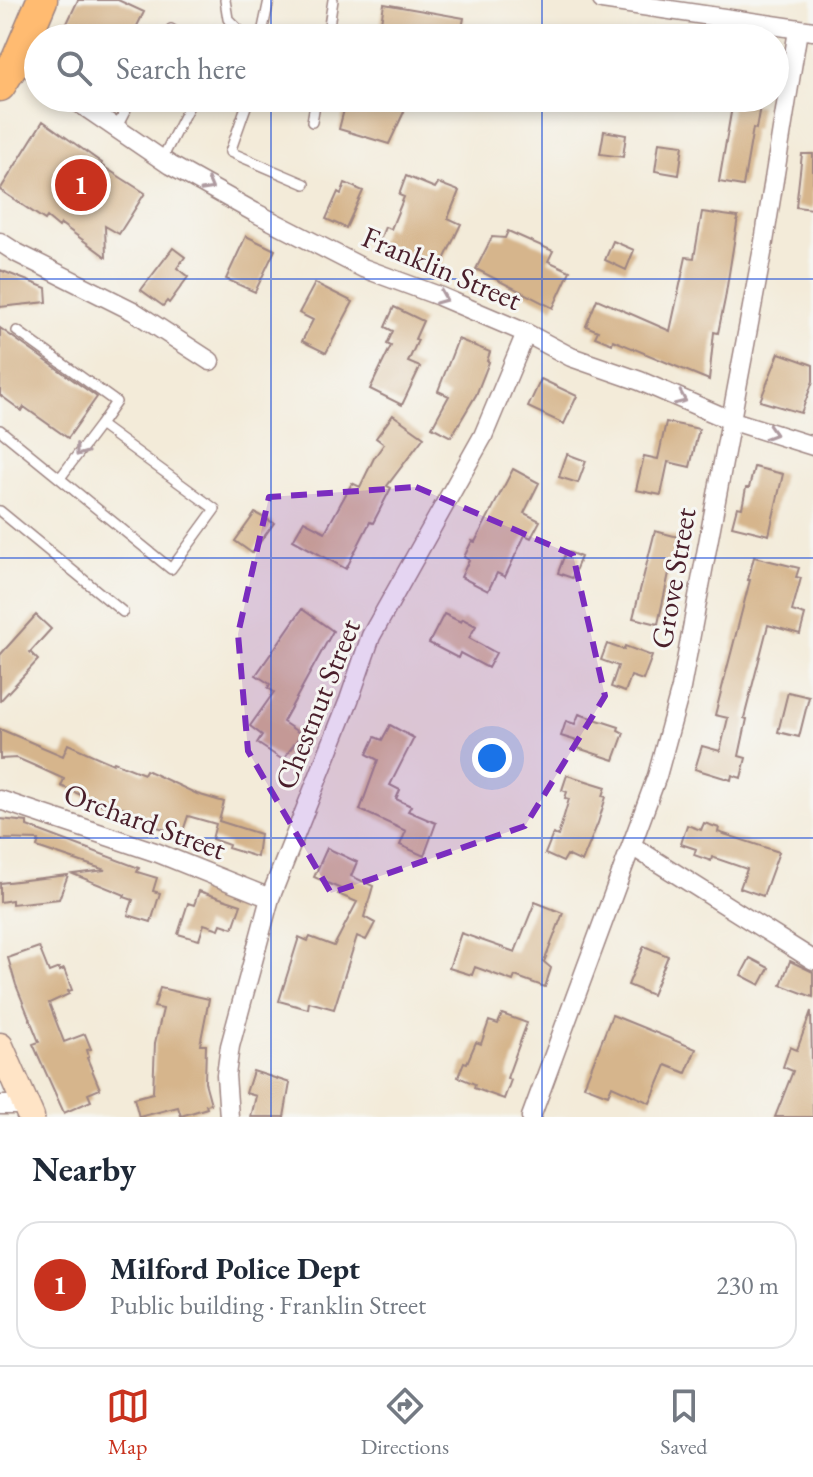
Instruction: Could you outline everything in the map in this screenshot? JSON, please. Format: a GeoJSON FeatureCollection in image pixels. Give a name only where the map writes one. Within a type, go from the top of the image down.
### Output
{"type":"FeatureCollection","features":[{"type":"Feature","properties":{"kind":"main road"},"geometry":{"type":"LineString","coordinates":[[37,24],[42,0]]}},
{"type":"Feature","properties":{"kind":"main road"},"geometry":{"type":"LineString","coordinates":[[0,86],[24,70]]}},
{"type":"Feature","properties":{"kind":"main road"},"geometry":{"type":"LineString","coordinates":[[0,1046],[19,1109]]}},
{"type":"Feature","properties":{"kind":"street"},"geometry":{"type":"LineString","coordinates":[[602,0],[659,4],[767,24]]}},
{"type":"Feature","properties":{"kind":"street","name":"Grove Street"},"geometry":{"type":"LineString","coordinates":[[531,1117],[657,776],[681,688],[805,31]]}},
{"type":"Feature","properties":{"kind":"street","name":"Franklin Street"},"geometry":{"type":"LineString","coordinates":[[94,112],[162,159],[241,205],[363,268],[439,296],[526,333],[571,357],[640,381],[730,420],[813,446]]}},
{"type":"Feature","properties":{"kind":"street"},"geometry":{"type":"LineString","coordinates":[[0,242],[133,311],[210,361]]}},
{"type":"Feature","properties":{"kind":"street","name":"Chestnut Street"},"geometry":{"type":"LineString","coordinates":[[229,1117],[226,1075],[230,1046],[270,898],[349,700],[371,636],[483,436],[526,333]]}},
{"type":"Feature","properties":{"kind":"street","name":"Orchard Street"},"geometry":{"type":"LineString","coordinates":[[0,800],[158,853],[270,898]]}},
{"type":"Feature","properties":{"kind":"street"},"geometry":{"type":"LineString","coordinates":[[632,846],[813,960]]}},
{"type":"Feature","properties":{"kind":"lane"},"geometry":{"type":"LineString","coordinates":[[225,0],[228,19],[233,24]]}},
{"type":"Feature","properties":{"kind":"lane"},"geometry":{"type":"LineString","coordinates":[[264,24],[269,0]]}},
{"type":"Feature","properties":{"kind":"lane"},"geometry":{"type":"LineString","coordinates":[[329,24],[333,0]]}},
{"type":"Feature","properties":{"kind":"lane"},"geometry":{"type":"LineString","coordinates":[[117,127],[125,112]]}},
{"type":"Feature","properties":{"kind":"lane"},"geometry":{"type":"LineString","coordinates":[[162,159],[186,112]]}},
{"type":"Feature","properties":{"kind":"lane"},"geometry":{"type":"LineString","coordinates":[[244,112],[230,152],[305,184]]}},
{"type":"Feature","properties":{"kind":"lane"},"geometry":{"type":"LineString","coordinates":[[312,122],[314,112]]}},
{"type":"Feature","properties":{"kind":"lane"},"geometry":{"type":"LineString","coordinates":[[17,331],[116,402],[60,478]]}},
{"type":"Feature","properties":{"kind":"lane"},"geometry":{"type":"LineString","coordinates":[[0,430],[171,569],[215,509],[100,425]]}},
{"type":"Feature","properties":{"kind":"lane"},"geometry":{"type":"LineString","coordinates":[[0,511],[123,612]]}},
{"type":"Feature","properties":{"kind":"highlighted area"},"geometry":{"type":"Polygon","coordinates":[[[416,487],[573,555],[605,696],[525,826],[331,893],[248,751],[238,634],[269,497],[416,487]]]}},
{"type":"Feature","properties":{"kind":"building"},"geometry":{"type":"Polygon","coordinates":[[[78,0],[118,0],[144,12],[138,24],[67,24],[78,0]]]}},
{"type":"Feature","properties":{"kind":"building"},"geometry":{"type":"Polygon","coordinates":[[[384,4],[464,18],[463,24],[381,24],[384,4]]]}},
{"type":"Feature","properties":{"kind":"building"},"geometry":{"type":"Polygon","coordinates":[[[343,112],[404,112],[389,144],[339,129],[343,112]]]}},
{"type":"Feature","properties":{"kind":"building"},"geometry":{"type":"Polygon","coordinates":[[[731,112],[759,112],[756,129],[753,128],[743,186],[719,182],[731,112]]]}},
{"type":"Feature","properties":{"kind":"building"},"geometry":{"type":"Polygon","coordinates":[[[43,121],[101,165],[145,193],[119,234],[105,226],[106,257],[61,224],[59,227],[47,217],[45,220],[0,190],[43,121]]]}},
{"type":"Feature","properties":{"kind":"building"},"geometry":{"type":"Polygon","coordinates":[[[604,131],[626,135],[623,157],[600,154],[604,131]]]}},
{"type":"Feature","properties":{"kind":"building"},"geometry":{"type":"Polygon","coordinates":[[[659,142],[683,145],[679,175],[655,171],[659,142]]]}},
{"type":"Feature","properties":{"kind":"building"},"geometry":{"type":"Polygon","coordinates":[[[802,154],[813,154],[813,209],[796,207],[802,154]]]}},
{"type":"Feature","properties":{"kind":"building"},"geometry":{"type":"Polygon","coordinates":[[[406,176],[435,188],[438,183],[459,191],[448,218],[461,224],[441,266],[394,246],[392,251],[378,245],[385,227],[391,229],[404,197],[399,195],[406,176]]]}},
{"type":"Feature","properties":{"kind":"building"},"geometry":{"type":"Polygon","coordinates":[[[345,183],[363,191],[346,228],[326,219],[345,183]]]}},
{"type":"Feature","properties":{"kind":"building"},"geometry":{"type":"Polygon","coordinates":[[[702,212],[738,217],[718,333],[714,332],[709,380],[613,340],[612,344],[595,337],[598,331],[586,326],[597,299],[670,331],[686,257],[694,258],[702,212]]]}},
{"type":"Feature","properties":{"kind":"building"},"geometry":{"type":"Polygon","coordinates":[[[508,231],[553,251],[548,261],[570,271],[553,308],[476,269],[492,237],[505,238],[508,231]]]}},
{"type":"Feature","properties":{"kind":"building"},"geometry":{"type":"Polygon","coordinates":[[[246,236],[275,250],[255,292],[226,279],[246,236]]]}},
{"type":"Feature","properties":{"kind":"building"},"geometry":{"type":"Polygon","coordinates":[[[613,241],[634,250],[626,270],[605,260],[613,241]]]}},
{"type":"Feature","properties":{"kind":"building"},"geometry":{"type":"Polygon","coordinates":[[[173,248],[185,257],[177,268],[188,277],[169,303],[167,301],[163,306],[141,290],[173,248]]]}},
{"type":"Feature","properties":{"kind":"building"},"geometry":{"type":"Polygon","coordinates":[[[0,270],[46,288],[47,302],[0,307],[0,270]]]}},
{"type":"Feature","properties":{"kind":"building"},"geometry":{"type":"Polygon","coordinates":[[[315,283],[353,302],[326,353],[302,341],[313,320],[299,313],[315,283]]]}},
{"type":"Feature","properties":{"kind":"building"},"geometry":{"type":"Polygon","coordinates":[[[394,307],[423,321],[408,362],[420,367],[402,405],[370,389],[391,346],[387,344],[393,331],[385,327],[394,307]]]}},
{"type":"Feature","properties":{"kind":"building"},"geometry":{"type":"Polygon","coordinates":[[[0,328],[97,397],[68,438],[24,407],[22,411],[0,395],[0,328]]]}},
{"type":"Feature","properties":{"kind":"building"},"geometry":{"type":"Polygon","coordinates":[[[458,339],[490,352],[476,395],[451,437],[432,427],[449,396],[438,391],[458,339]]]}},
{"type":"Feature","properties":{"kind":"building"},"geometry":{"type":"Polygon","coordinates":[[[779,353],[813,365],[813,381],[801,413],[760,401],[779,353]]]}},
{"type":"Feature","properties":{"kind":"building"},"geometry":{"type":"Polygon","coordinates":[[[541,379],[577,396],[564,424],[528,407],[541,379]]]}},
{"type":"Feature","properties":{"kind":"building"},"geometry":{"type":"Polygon","coordinates":[[[393,415],[424,437],[387,486],[391,488],[346,569],[293,540],[304,521],[325,532],[352,483],[360,487],[384,444],[376,438],[393,415]]]}},
{"type":"Feature","properties":{"kind":"building"},"geometry":{"type":"Polygon","coordinates":[[[666,422],[699,429],[690,467],[668,462],[661,495],[636,490],[644,456],[658,459],[666,422]]]}},
{"type":"Feature","properties":{"kind":"building"},"geometry":{"type":"Polygon","coordinates":[[[567,454],[586,461],[578,483],[559,477],[567,454]]]}},
{"type":"Feature","properties":{"kind":"building"},"geometry":{"type":"Polygon","coordinates":[[[754,467],[783,474],[769,535],[732,526],[737,507],[742,508],[754,467]]]}},
{"type":"Feature","properties":{"kind":"building"},"geometry":{"type":"Polygon","coordinates":[[[513,469],[539,483],[524,513],[540,521],[531,538],[525,535],[505,577],[497,573],[488,591],[461,577],[469,560],[464,557],[513,469]]]}},
{"type":"Feature","properties":{"kind":"building"},"geometry":{"type":"Polygon","coordinates":[[[255,513],[274,523],[252,553],[235,541],[255,513]]]}},
{"type":"Feature","properties":{"kind":"building"},"geometry":{"type":"Polygon","coordinates":[[[655,531],[682,538],[675,567],[669,573],[658,624],[633,618],[655,531]]]}},
{"type":"Feature","properties":{"kind":"building"},"geometry":{"type":"Polygon","coordinates":[[[566,551],[581,557],[572,578],[558,573],[566,551]]]}},
{"type":"Feature","properties":{"kind":"building"},"geometry":{"type":"Polygon","coordinates":[[[754,557],[799,568],[796,577],[801,578],[792,611],[805,615],[800,634],[768,625],[744,718],[747,719],[739,756],[746,758],[741,778],[732,775],[731,780],[695,769],[702,746],[720,751],[728,718],[715,715],[754,557]]]}},
{"type":"Feature","properties":{"kind":"building"},"geometry":{"type":"Polygon","coordinates":[[[302,609],[333,631],[283,722],[301,734],[283,760],[257,743],[262,735],[250,726],[274,692],[268,688],[270,684],[256,675],[302,609]]]}},
{"type":"Feature","properties":{"kind":"building"},"geometry":{"type":"Polygon","coordinates":[[[444,614],[476,626],[469,638],[496,653],[488,668],[460,653],[458,658],[429,643],[444,614]]]}},
{"type":"Feature","properties":{"kind":"building"},"geometry":{"type":"Polygon","coordinates":[[[36,615],[51,629],[30,652],[38,660],[0,701],[0,655],[36,615]]]}},
{"type":"Feature","properties":{"kind":"building"},"geometry":{"type":"Polygon","coordinates":[[[607,644],[624,650],[625,646],[652,656],[643,680],[631,676],[625,692],[611,687],[618,666],[601,660],[607,644]]]}},
{"type":"Feature","properties":{"kind":"building"},"geometry":{"type":"Polygon","coordinates":[[[788,692],[809,697],[799,737],[778,732],[788,692]]]}},
{"type":"Feature","properties":{"kind":"building"},"geometry":{"type":"Polygon","coordinates":[[[579,714],[619,727],[618,730],[624,733],[614,760],[578,748],[580,742],[561,736],[566,721],[575,724],[579,714]]]}},
{"type":"Feature","properties":{"kind":"building"},"geometry":{"type":"Polygon","coordinates":[[[390,725],[414,738],[390,785],[400,790],[396,799],[411,806],[408,811],[436,823],[424,856],[400,845],[406,831],[360,810],[378,760],[367,754],[375,737],[382,740],[390,725]]]}},
{"type":"Feature","properties":{"kind":"building"},"geometry":{"type":"Polygon","coordinates":[[[0,729],[63,756],[68,744],[113,764],[144,774],[146,770],[197,794],[224,802],[219,821],[260,834],[257,857],[228,848],[229,845],[212,839],[216,824],[188,816],[183,831],[169,825],[166,830],[152,825],[155,819],[111,804],[109,808],[61,786],[64,779],[17,758],[0,759],[0,729]]]}},
{"type":"Feature","properties":{"kind":"building"},"geometry":{"type":"Polygon","coordinates":[[[567,775],[606,787],[598,823],[582,862],[567,855],[563,862],[545,854],[553,834],[558,836],[569,799],[565,798],[567,792],[562,790],[567,775]]]}},
{"type":"Feature","properties":{"kind":"building"},"geometry":{"type":"Polygon","coordinates":[[[0,819],[27,822],[27,826],[139,868],[137,872],[157,878],[153,891],[160,893],[151,922],[128,915],[133,900],[125,895],[73,874],[105,870],[37,847],[39,840],[0,839],[0,819]]]}},
{"type":"Feature","properties":{"kind":"building"},"geometry":{"type":"Polygon","coordinates":[[[704,823],[719,828],[718,832],[779,852],[763,896],[740,888],[747,869],[712,857],[711,861],[694,855],[696,849],[681,844],[687,825],[701,830],[704,823]]]}},
{"type":"Feature","properties":{"kind":"building"},"geometry":{"type":"Polygon","coordinates":[[[327,848],[357,862],[351,876],[373,886],[364,917],[375,923],[366,940],[357,936],[334,1009],[309,1002],[308,1009],[279,1001],[299,937],[308,941],[310,937],[334,946],[357,902],[338,894],[341,889],[314,877],[327,848]]]}},
{"type":"Feature","properties":{"kind":"building"},"geometry":{"type":"Polygon","coordinates":[[[68,875],[59,899],[12,904],[12,900],[0,902],[0,883],[68,875]]]}},
{"type":"Feature","properties":{"kind":"building"},"geometry":{"type":"Polygon","coordinates":[[[199,891],[241,905],[233,928],[221,924],[219,929],[204,924],[199,940],[178,934],[188,903],[194,905],[199,891]]]}},
{"type":"Feature","properties":{"kind":"building"},"geometry":{"type":"Polygon","coordinates":[[[535,902],[563,913],[544,962],[551,968],[545,987],[515,976],[513,981],[475,967],[472,975],[449,968],[461,933],[515,952],[535,902]]]}},
{"type":"Feature","properties":{"kind":"building"},"geometry":{"type":"Polygon","coordinates":[[[644,946],[668,956],[652,995],[628,985],[644,946]]]}},
{"type":"Feature","properties":{"kind":"building"},"geometry":{"type":"Polygon","coordinates":[[[39,947],[49,972],[64,969],[72,990],[49,1003],[64,1042],[85,1034],[91,1049],[87,1050],[87,1058],[100,1089],[88,1094],[91,1101],[64,1113],[33,1044],[39,1042],[8,958],[39,947]]]}},
{"type":"Feature","properties":{"kind":"building"},"geometry":{"type":"Polygon","coordinates":[[[750,958],[769,968],[760,985],[741,975],[750,958]]]}},
{"type":"Feature","properties":{"kind":"building"},"geometry":{"type":"Polygon","coordinates":[[[790,961],[813,972],[813,997],[781,985],[790,961]]]}},
{"type":"Feature","properties":{"kind":"building"},"geometry":{"type":"Polygon","coordinates":[[[160,988],[209,999],[200,1045],[206,1045],[205,1082],[211,1104],[181,1116],[178,1107],[139,1117],[134,1098],[153,1093],[155,1043],[163,1009],[154,1007],[160,988]]]}},
{"type":"Feature","properties":{"kind":"building"},"geometry":{"type":"Polygon","coordinates":[[[811,1011],[813,1117],[775,1117],[793,1071],[783,1067],[790,1047],[797,1050],[811,1011]]]}},
{"type":"Feature","properties":{"kind":"building"},"geometry":{"type":"Polygon","coordinates":[[[502,1014],[527,1023],[507,1078],[511,1080],[504,1099],[474,1088],[475,1084],[458,1077],[476,1042],[481,1044],[489,1021],[498,1024],[502,1014]]]}},
{"type":"Feature","properties":{"kind":"building"},"geometry":{"type":"Polygon","coordinates":[[[612,1015],[696,1049],[686,1073],[666,1065],[650,1103],[612,1086],[608,1095],[584,1086],[612,1015]]]}},
{"type":"Feature","properties":{"kind":"building"},"geometry":{"type":"Polygon","coordinates":[[[253,1071],[290,1083],[284,1117],[251,1117],[256,1096],[246,1093],[253,1071]]]}},
{"type":"Feature","properties":{"kind":"place","name":"Milford Police Dept"},"geometry":{"type":"Point","coordinates":[81,185]}}]}
